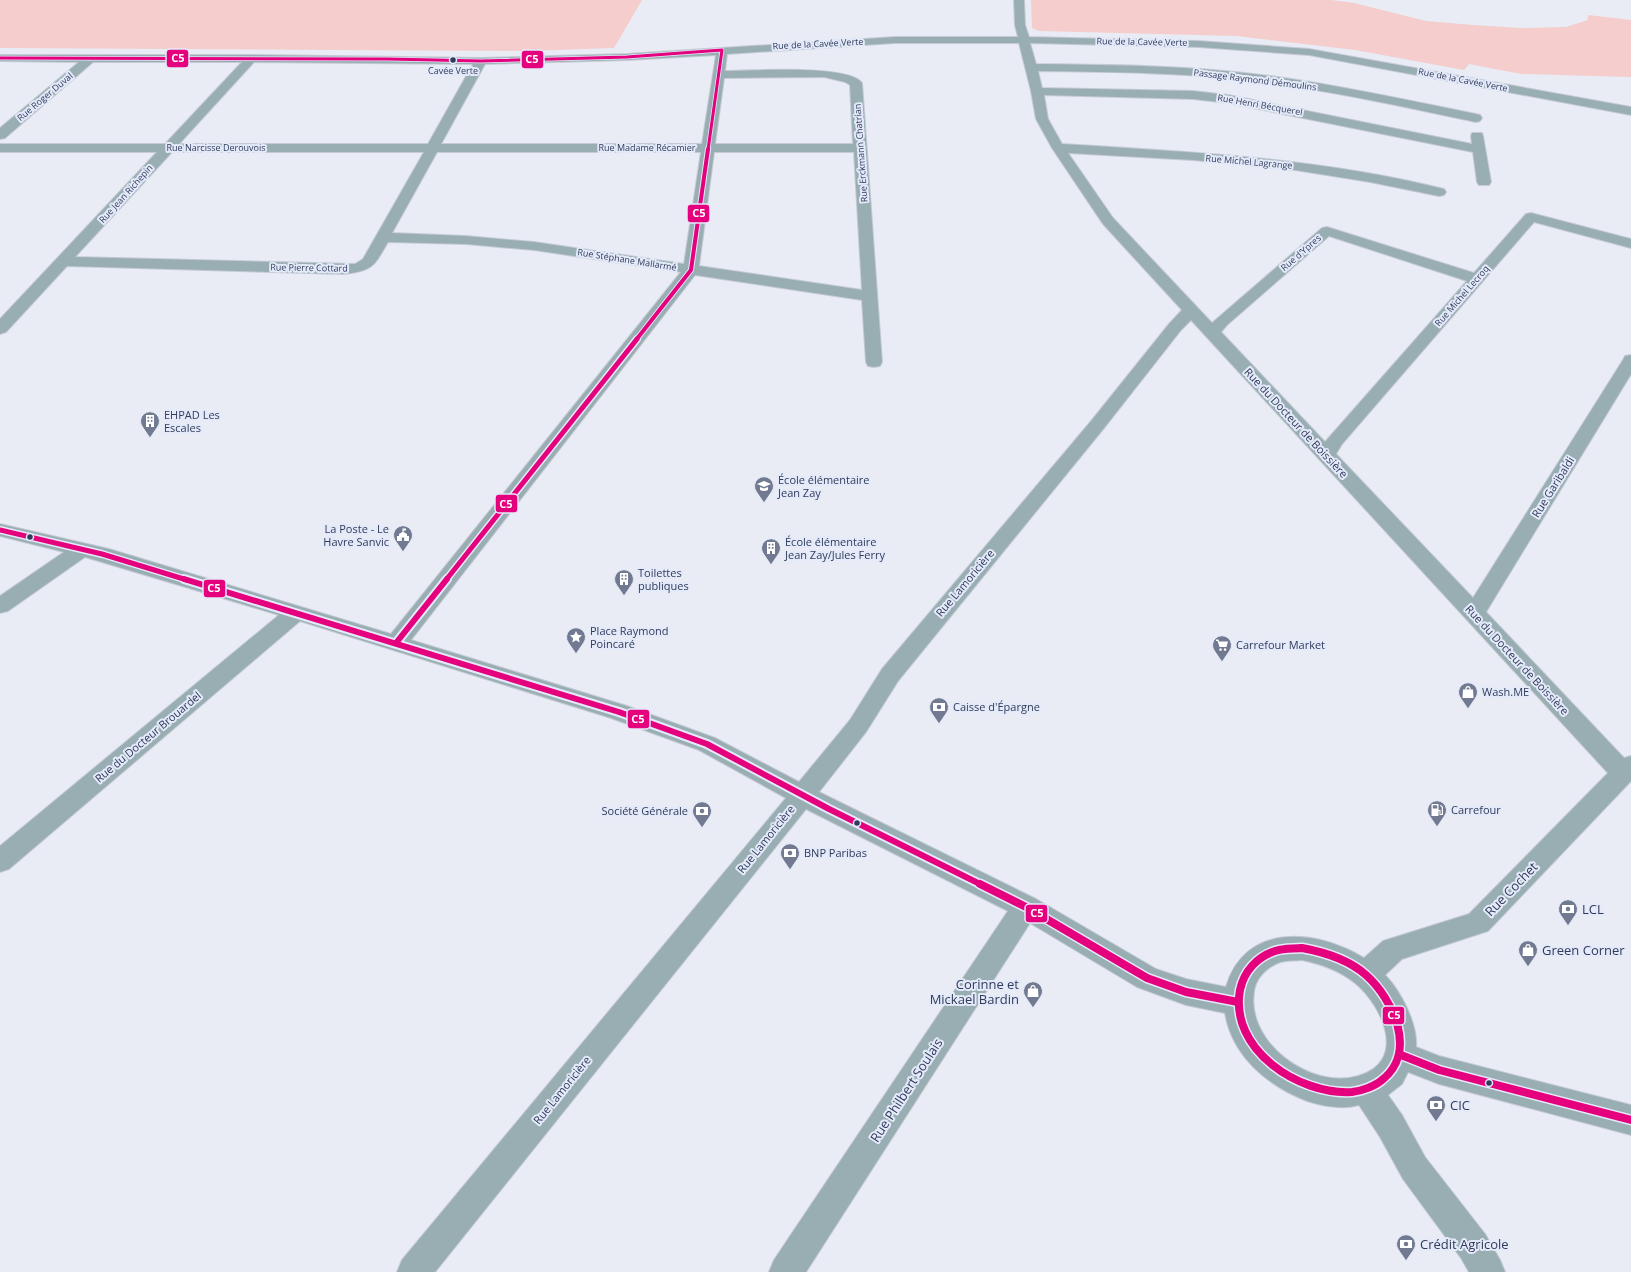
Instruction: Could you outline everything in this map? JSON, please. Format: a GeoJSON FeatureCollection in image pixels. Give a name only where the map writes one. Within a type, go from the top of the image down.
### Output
{"type":"FeatureCollection","features":[{"type":"Feature","properties":{"kind":"street","name":"Rue du Docteur de Boissière"},"geometry":{"type":"LineString","coordinates":[[1019,0],[1020,25],[1037,91],[1042,119],[1058,148],[1108,221],[1474,614],[1627,769]]}},
{"type":"Feature","properties":{"kind":"street","name":"Rue de la Cavée Verte"},"geometry":{"type":"LineString","coordinates":[[0,58],[252,58],[481,61],[627,57],[895,40],[1024,40],[1198,44],[1309,52],[1631,111]]}},
{"type":"Feature","properties":{"kind":"street"},"geometry":{"type":"LineString","coordinates":[[396,643],[435,596],[691,270],[722,50]]}},
{"type":"Feature","properties":{"kind":"street","name":"Rue Roger Duval"},"geometry":{"type":"LineString","coordinates":[[0,135],[90,58]]}},
{"type":"Feature","properties":{"kind":"street","name":"Rue Jean Richepin"},"geometry":{"type":"LineString","coordinates":[[0,329],[252,58]]}},
{"type":"Feature","properties":{"kind":"street","name":"Rue Pierre Cottard"},"geometry":{"type":"LineString","coordinates":[[64,261],[358,268],[369,262],[481,61]]}},
{"type":"Feature","properties":{"kind":"street","name":"Passage Raymond Démoulins"},"geometry":{"type":"LineString","coordinates":[[1031,67],[1180,71],[1234,75],[1299,84],[1476,115],[1479,149]]}},
{"type":"Feature","properties":{"kind":"street","name":"Rue Erckmann Chatrian"},"geometry":{"type":"LineString","coordinates":[[718,75],[824,74],[849,79],[856,83],[874,362]]}},
{"type":"Feature","properties":{"kind":"street","name":"Rue Henri Bécquerel"},"geometry":{"type":"LineString","coordinates":[[1037,91],[1193,95],[1228,98],[1479,149]]}},
{"type":"Feature","properties":{"kind":"street","name":"Rue Narcisse Derouvois"},"geometry":{"type":"LineString","coordinates":[[0,148],[432,148]]}},
{"type":"Feature","properties":{"kind":"street","name":"Rue Madame Récamier"},"geometry":{"type":"LineString","coordinates":[[432,148],[861,148]]}},
{"type":"Feature","properties":{"kind":"street","name":"Rue Michel Lagrange"},"geometry":{"type":"LineString","coordinates":[[1058,148],[1234,160],[1289,166],[1368,177],[1439,192]]}},
{"type":"Feature","properties":{"kind":"street"},"geometry":{"type":"LineString","coordinates":[[1479,149],[1484,182]]}},
{"type":"Feature","properties":{"kind":"street","name":"Rue Michel Lecroq"},"geometry":{"type":"LineString","coordinates":[[1326,455],[1335,441],[1531,217],[1631,244]]}},
{"type":"Feature","properties":{"kind":"street","name":"Rue d'Ypres"},"geometry":{"type":"LineString","coordinates":[[1212,333],[1221,322],[1327,230],[1477,279]]}},
{"type":"Feature","properties":{"kind":"street","name":"Rue Stéphane Mallarmé"},"geometry":{"type":"LineString","coordinates":[[383,237],[466,240],[534,246],[870,296]]}},
{"type":"Feature","properties":{"kind":"street","name":"Rue Lamoricière"},"geometry":{"type":"LineString","coordinates":[[414,1272],[858,726],[890,675],[1098,424],[1175,327],[1191,311]]}},
{"type":"Feature","properties":{"kind":"street","name":"Rue Garibaldi"},"geometry":{"type":"LineString","coordinates":[[1474,614],[1631,360]]}},
{"type":"Feature","properties":{"kind":"street"},"geometry":{"type":"LineString","coordinates":[[0,530],[82,549],[396,643],[620,712],[707,744],[802,794],[1026,907],[1147,978],[1186,992],[1238,1002]]}},
{"type":"Feature","properties":{"kind":"street"},"geometry":{"type":"LineString","coordinates":[[0,606],[82,549]]}},
{"type":"Feature","properties":{"kind":"street","name":"Rue du Docteur Brouardel"},"geometry":{"type":"LineString","coordinates":[[0,861],[296,613]]}},
{"type":"Feature","properties":{"kind":"street","name":"Rue Cochet"},"geometry":{"type":"LineString","coordinates":[[1365,974],[1393,950],[1478,923],[1627,769]]}},
{"type":"Feature","properties":{"kind":"street","name":"Rue Philbert Soulais"},"geometry":{"type":"LineString","coordinates":[[786,1272],[1026,907]]}},
{"type":"Feature","properties":{"kind":"street"},"geometry":{"type":"LineString","coordinates":[[1302,948],[1323,952],[1345,961],[1365,974],[1384,992],[1396,1012],[1402,1034],[1401,1055],[1392,1073],[1385,1080],[1366,1090],[1346,1093],[1325,1092],[1303,1084],[1283,1074],[1265,1059],[1251,1042],[1242,1024],[1238,993],[1242,979],[1250,968],[1263,957],[1281,950],[1302,948]]}},
{"type":"Feature","properties":{"kind":"street"},"geometry":{"type":"LineString","coordinates":[[1401,1055],[1439,1070],[1631,1120]]}},
{"type":"Feature","properties":{"kind":"street"},"geometry":{"type":"LineString","coordinates":[[1366,1090],[1391,1126],[1414,1168],[1474,1246],[1488,1272]]}},
{"type":"Feature","properties":{"kind":"shaded area"},"geometry":{"type":"Polygon","coordinates":[[[0,0],[642,0],[614,48],[526,51],[0,48],[0,0]]]}},
{"type":"Feature","properties":{"kind":"shaded area"},"geometry":{"type":"Polygon","coordinates":[[[1031,0],[1331,0],[1354,3],[1426,21],[1521,28],[1566,27],[1588,20],[1588,15],[1631,20],[1631,77],[1521,74],[1469,64],[1464,70],[1355,50],[1237,36],[1039,31],[1032,28],[1031,0]]]}},
{"type":"Feature","properties":{"kind":"transit line","name":"C5"},"geometry":{"type":"LineString","coordinates":[[0,58],[388,59],[481,61],[627,57],[722,50],[691,270],[396,643]]}},
{"type":"Feature","properties":{"kind":"transit line","name":"C5"},"geometry":{"type":"LineString","coordinates":[[0,530],[102,554],[619,712],[707,744],[829,809],[1026,907],[1147,978],[1186,992],[1238,1002]]}},
{"type":"Feature","properties":{"kind":"transit line","name":"C5"},"geometry":{"type":"LineString","coordinates":[[1302,948],[1336,957],[1359,969],[1380,990],[1390,1006],[1398,1024],[1400,1042],[1398,1059],[1390,1074],[1376,1085],[1354,1092],[1333,1092],[1310,1087],[1289,1076],[1269,1062],[1253,1044],[1242,1024],[1238,1003],[1242,981],[1251,966],[1255,962],[1275,951],[1282,949],[1302,948]]}},
{"type":"Feature","properties":{"kind":"transit line","name":"C5"},"geometry":{"type":"LineString","coordinates":[[1401,1055],[1439,1070],[1631,1120]]}},
{"type":"Feature","properties":{"kind":"place","name":"Cavée Verte"},"geometry":{"type":"Point","coordinates":[453,60]}},
{"type":"Feature","properties":{"kind":"place","name":"EHPAD Les Escales"},"geometry":{"type":"Point","coordinates":[150,438]}},
{"type":"Feature","properties":{"kind":"place","name":"École élémentaire Jean Zay"},"geometry":{"type":"Point","coordinates":[764,503]}},
{"type":"Feature","properties":{"kind":"place","name":"La Poste - Le Havre Sanvic"},"geometry":{"type":"Point","coordinates":[403,552]}},
{"type":"Feature","properties":{"kind":"place","name":"École élémentaire Jean Zay/Jules Ferry"},"geometry":{"type":"Point","coordinates":[771,565]}},
{"type":"Feature","properties":{"kind":"place","name":"Toilettes publiques"},"geometry":{"type":"Point","coordinates":[624,596]}},
{"type":"Feature","properties":{"kind":"place","name":"Place Raymond Poincaré"},"geometry":{"type":"Point","coordinates":[576,654]}},
{"type":"Feature","properties":{"kind":"place","name":"Carrefour Market"},"geometry":{"type":"Point","coordinates":[1222,662]}},
{"type":"Feature","properties":{"kind":"place","name":"Wash.ME"},"geometry":{"type":"Point","coordinates":[1468,709]}},
{"type":"Feature","properties":{"kind":"place","name":"Caisse d'Épargne"},"geometry":{"type":"Point","coordinates":[939,724]}},
{"type":"Feature","properties":{"kind":"place","name":"Carrefour"},"geometry":{"type":"Point","coordinates":[1437,827]}},
{"type":"Feature","properties":{"kind":"place","name":"Société Générale"},"geometry":{"type":"Point","coordinates":[702,828]}},
{"type":"Feature","properties":{"kind":"place","name":"BNP Paribas"},"geometry":{"type":"Point","coordinates":[790,870]}},
{"type":"Feature","properties":{"kind":"place","name":"LCL"},"geometry":{"type":"Point","coordinates":[1568,926]}},
{"type":"Feature","properties":{"kind":"place","name":"Green Corner"},"geometry":{"type":"Point","coordinates":[1528,967]}},
{"type":"Feature","properties":{"kind":"place","name":"Corinne et Mickael Bardin"},"geometry":{"type":"Point","coordinates":[1033,1008]}},
{"type":"Feature","properties":{"kind":"place","name":"CIC"},"geometry":{"type":"Point","coordinates":[1436,1122]}},
{"type":"Feature","properties":{"kind":"place","name":"Crédit Agricole"},"geometry":{"type":"Point","coordinates":[1406,1261]}}]}
